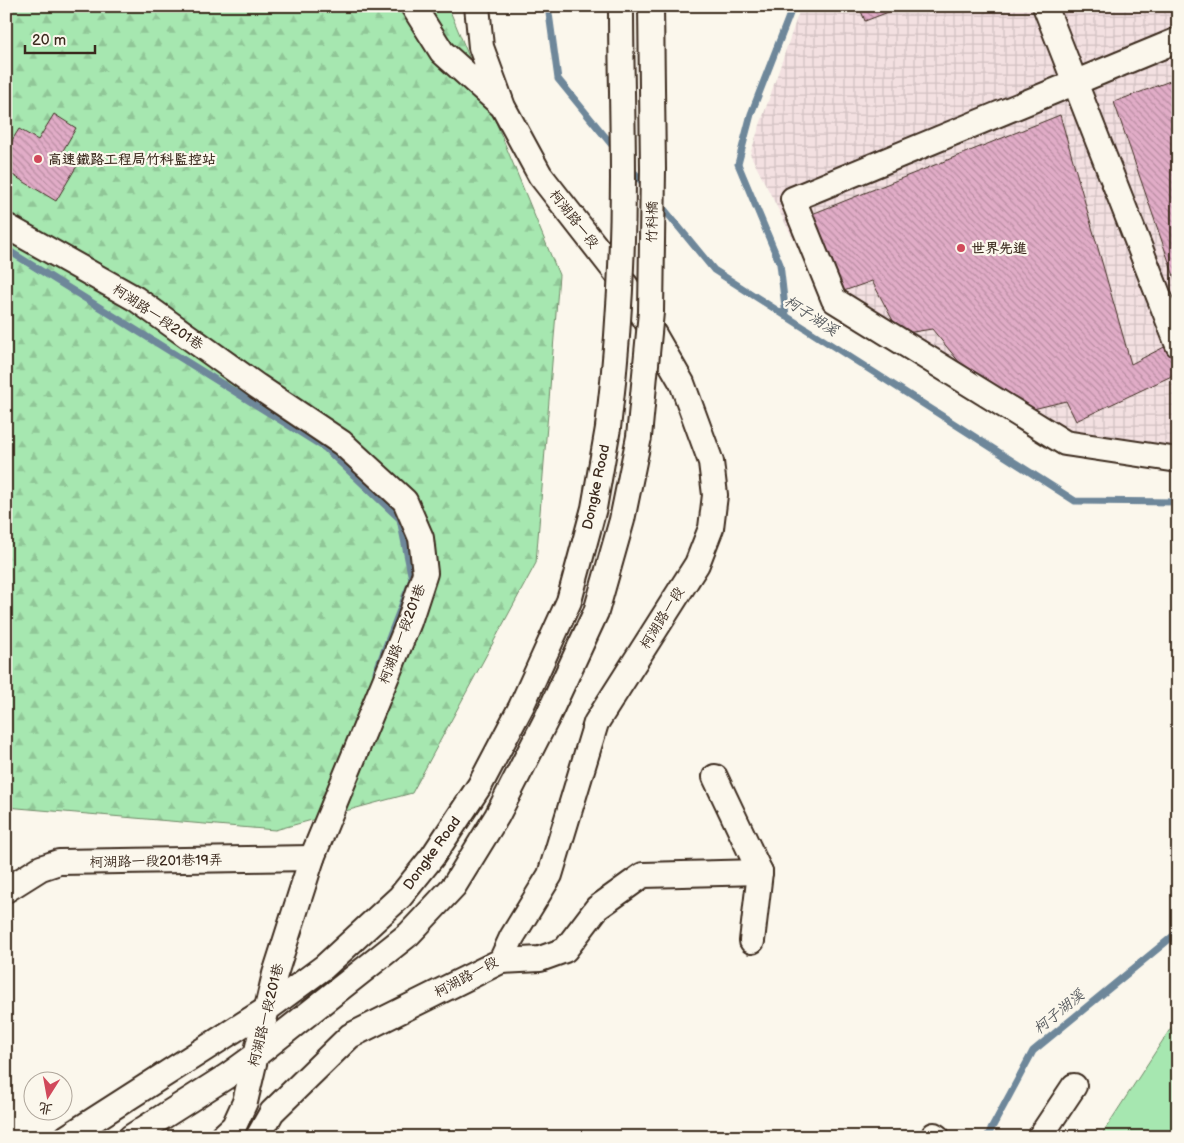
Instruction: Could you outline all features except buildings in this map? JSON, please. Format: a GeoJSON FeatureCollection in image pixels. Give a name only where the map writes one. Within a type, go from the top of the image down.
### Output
{"type":"FeatureCollection","features":[{"type":"Feature","properties":{"kind":"street"},"geometry":{"type":"LineString","coordinates":[[413,6],[442,52],[503,107]]}},
{"type":"Feature","properties":{"kind":"street","name":"柯湖路一段"},"geometry":{"type":"LineString","coordinates":[[258,1137],[272,1112],[350,1036],[501,960],[512,937],[550,875],[596,723],[697,564],[711,528],[715,495],[711,462],[682,383],[625,284],[540,175],[503,107],[481,47],[477,6]]}},
{"type":"Feature","properties":{"kind":"street","name":"Dongke Road"},"geometry":{"type":"LineString","coordinates":[[67,1137],[267,1009],[324,967],[400,897],[433,856],[480,785],[521,707],[568,601],[594,508],[608,428],[618,323],[623,180],[621,6]]}},
{"type":"Feature","properties":{"kind":"street","name":"竹科橋"},"geometry":{"type":"LineString","coordinates":[[256,1055],[409,934],[454,886],[497,816],[546,720],[596,612],[622,520],[639,437],[651,312],[653,169],[651,6]]}},
{"type":"Feature","properties":{"kind":"street"},"geometry":{"type":"LineString","coordinates":[[1045,6],[1178,345]]}},
{"type":"Feature","properties":{"kind":"street"},"geometry":{"type":"LineString","coordinates":[[1178,40],[793,199],[834,300],[1065,443],[1178,460]]}},
{"type":"Feature","properties":{"kind":"street","name":"柯湖路一段201巷"},"geometry":{"type":"LineString","coordinates":[[6,226],[136,299],[257,386],[342,443],[405,501],[421,538],[425,573],[409,622],[312,858],[275,974],[245,1102],[234,1126],[222,1137]]}},
{"type":"Feature","properties":{"kind":"street"},"geometry":{"type":"LineString","coordinates":[[715,777],[760,872],[752,941]]}},
{"type":"Feature","properties":{"kind":"street","name":"柯湖路一段201巷19弄"},"geometry":{"type":"LineString","coordinates":[[6,890],[41,868],[58,862],[312,858]]}},
{"type":"Feature","properties":{"kind":"street"},"geometry":{"type":"LineString","coordinates":[[501,960],[540,959],[565,950],[597,908],[643,875],[760,872]]}},
{"type":"Feature","properties":{"kind":"street"},"geometry":{"type":"LineString","coordinates":[[130,1137],[227,1076],[256,1055]]}},
{"type":"Feature","properties":{"kind":"street"},"geometry":{"type":"LineString","coordinates":[[1040,1137],[1074,1086]]}},
{"type":"Feature","properties":{"kind":"shaded area"},"geometry":{"type":"Polygon","coordinates":[[[801,6],[1178,6],[1178,469],[1062,457],[829,309],[750,154],[801,6]]]}},
{"type":"Feature","properties":{"kind":"green space"},"geometry":{"type":"Polygon","coordinates":[[[6,6],[448,6],[559,275],[536,563],[412,793],[275,830],[6,807],[6,6]]]}},
{"type":"Feature","properties":{"kind":"green space"},"geometry":{"type":"Polygon","coordinates":[[[1178,1017],[1178,1137],[1100,1137],[1178,1017]]]}},
{"type":"Feature","properties":{"kind":"waterway","name":"柯子湖溪"},"geometry":{"type":"LineString","coordinates":[[548,6],[558,79],[616,150]]}},
{"type":"Feature","properties":{"kind":"waterway"},"geometry":{"type":"LineString","coordinates":[[786,316],[780,264],[738,164],[751,114],[793,6]]}},
{"type":"Feature","properties":{"kind":"waterway","name":"柯子湖溪"},"geometry":{"type":"LineString","coordinates":[[629,166],[646,187]]}},
{"type":"Feature","properties":{"kind":"waterway","name":"柯子湖溪"},"geometry":{"type":"LineString","coordinates":[[659,203],[714,270],[1075,501],[1178,502]]}},
{"type":"Feature","properties":{"kind":"waterway"},"geometry":{"type":"LineString","coordinates":[[6,249],[325,448],[400,519],[412,579],[376,672]]}},
{"type":"Feature","properties":{"kind":"waterway","name":"柯子湖溪"},"geometry":{"type":"LineString","coordinates":[[987,1137],[1033,1051],[1178,932]]}},
{"type":"Feature","properties":{"kind":"place","name":"高速鐵路工程局竹科監控站"},"geometry":{"type":"Point","coordinates":[38,159]}},
{"type":"Feature","properties":{"kind":"place","name":"世界先進"},"geometry":{"type":"Point","coordinates":[961,248]}}]}
